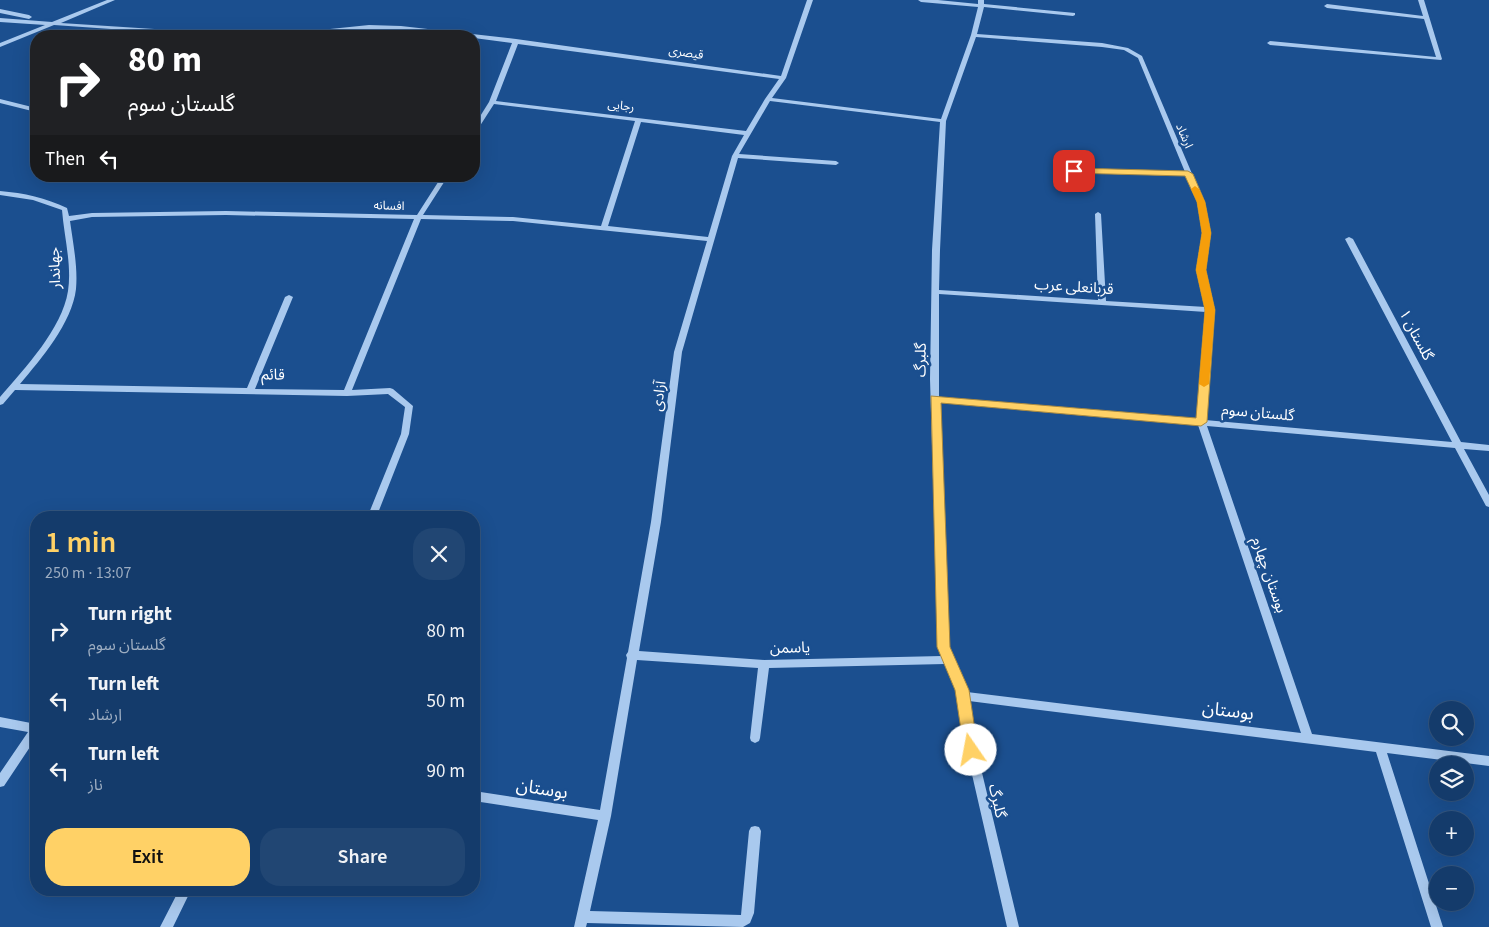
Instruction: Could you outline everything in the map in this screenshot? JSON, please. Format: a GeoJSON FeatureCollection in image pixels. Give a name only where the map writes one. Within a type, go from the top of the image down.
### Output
{"type":"FeatureCollection","features":[{"type":"Feature","properties":{"kind":"street"},"geometry":{"type":"LineString","coordinates":[[37,30],[112,0]]}},
{"type":"Feature","properties":{"kind":"street","name":"آزادی"},"geometry":{"type":"LineString","coordinates":[[581,922],[605,816],[631,655],[656,522],[678,352],[735,156],[747,133],[783,78],[810,0]]}},
{"type":"Feature","properties":{"kind":"street"},"geometry":{"type":"LineString","coordinates":[[921,0],[981,4],[1073,14]]}},
{"type":"Feature","properties":{"kind":"street"},"geometry":{"type":"LineString","coordinates":[[1270,43],[1439,59],[1421,0]]}},
{"type":"Feature","properties":{"kind":"street","name":"گلبرگ"},"geometry":{"type":"LineString","coordinates":[[981,4],[974,36],[943,120],[936,292],[935,399],[943,647],[963,696],[967,731],[1012,927]]}},
{"type":"Feature","properties":{"kind":"street"},"geometry":{"type":"LineString","coordinates":[[1327,6],[1427,18]]}},
{"type":"Feature","properties":{"kind":"street"},"geometry":{"type":"LineString","coordinates":[[0,11],[54,23]]}},
{"type":"Feature","properties":{"kind":"street"},"geometry":{"type":"LineString","coordinates":[[0,20],[150,30]]}},
{"type":"Feature","properties":{"kind":"street","name":"قیصری"},"geometry":{"type":"LineString","coordinates":[[337,30],[369,27],[419,30]]}},
{"type":"Feature","properties":{"kind":"street"},"geometry":{"type":"LineString","coordinates":[[0,45],[30,33]]}},
{"type":"Feature","properties":{"kind":"street","name":"ارشاد"},"geometry":{"type":"LineString","coordinates":[[974,36],[1126,48],[1140,57],[1201,202],[1206,233],[1201,270],[1210,310],[1201,422]]}},
{"type":"Feature","properties":{"kind":"street","name":"قیصری"},"geometry":{"type":"LineString","coordinates":[[480,37],[783,78]]}},
{"type":"Feature","properties":{"kind":"street"},"geometry":{"type":"LineString","coordinates":[[480,121],[492,102],[516,42]]}},
{"type":"Feature","properties":{"kind":"street"},"geometry":{"type":"LineString","coordinates":[[768,99],[943,120]]}},
{"type":"Feature","properties":{"kind":"street"},"geometry":{"type":"LineString","coordinates":[[0,101],[30,108]]}},
{"type":"Feature","properties":{"kind":"street","name":"رجایی"},"geometry":{"type":"LineString","coordinates":[[492,102],[747,133]]}},
{"type":"Feature","properties":{"kind":"street"},"geometry":{"type":"LineString","coordinates":[[604,228],[639,120]]}},
{"type":"Feature","properties":{"kind":"street"},"geometry":{"type":"LineString","coordinates":[[735,156],[836,163]]}},
{"type":"Feature","properties":{"kind":"street"},"geometry":{"type":"LineString","coordinates":[[1074,171],[1188,174]]}},
{"type":"Feature","properties":{"kind":"street"},"geometry":{"type":"LineString","coordinates":[[347,393],[418,218],[441,182]]}},
{"type":"Feature","properties":{"kind":"street"},"geometry":{"type":"LineString","coordinates":[[0,193],[49,201],[64,209],[66,219]]}},
{"type":"Feature","properties":{"kind":"street","name":"افسانه"},"geometry":{"type":"LineString","coordinates":[[66,219],[92,215],[226,212],[513,219],[711,238]]}},
{"type":"Feature","properties":{"kind":"street"},"geometry":{"type":"LineString","coordinates":[[1098,214],[1102,303]]}},
{"type":"Feature","properties":{"kind":"street","name":"جهاندار"},"geometry":{"type":"LineString","coordinates":[[0,402],[60,322],[72,290],[66,219]]}},
{"type":"Feature","properties":{"kind":"street","name":"گلستان ۱"},"geometry":{"type":"LineString","coordinates":[[1349,239],[1459,444],[1489,504]]}},
{"type":"Feature","properties":{"kind":"street","name":"قربانعلی عرب"},"geometry":{"type":"LineString","coordinates":[[936,292],[1210,310]]}},
{"type":"Feature","properties":{"kind":"street"},"geometry":{"type":"LineString","coordinates":[[250,391],[289,297]]}},
{"type":"Feature","properties":{"kind":"street","name":"قائم"},"geometry":{"type":"LineString","coordinates":[[13,387],[347,393],[390,391],[409,406],[405,434],[374,511]]}},
{"type":"Feature","properties":{"kind":"street","name":"گلستان سوم"},"geometry":{"type":"LineString","coordinates":[[935,399],[1489,448]]}},
{"type":"Feature","properties":{"kind":"street","name":"بوستان چهارم"},"geometry":{"type":"LineString","coordinates":[[1201,422],[1308,738]]}},
{"type":"Feature","properties":{"kind":"street","name":"یاسمن"},"geometry":{"type":"LineString","coordinates":[[631,655],[764,664],[949,660]]}},
{"type":"Feature","properties":{"kind":"street"},"geometry":{"type":"LineString","coordinates":[[755,738],[764,664]]}},
{"type":"Feature","properties":{"kind":"street","name":"بوستان"},"geometry":{"type":"LineString","coordinates":[[963,696],[1489,761]]}},
{"type":"Feature","properties":{"kind":"street"},"geometry":{"type":"LineString","coordinates":[[0,722],[30,728]]}},
{"type":"Feature","properties":{"kind":"street"},"geometry":{"type":"LineString","coordinates":[[0,782],[30,738]]}},
{"type":"Feature","properties":{"kind":"street"},"geometry":{"type":"LineString","coordinates":[[1380,748],[1436,927]]}},
{"type":"Feature","properties":{"kind":"street","name":"بوستان"},"geometry":{"type":"LineString","coordinates":[[480,797],[605,816]]}},
{"type":"Feature","properties":{"kind":"street"},"geometry":{"type":"LineString","coordinates":[[581,922],[740,922],[746,919],[755,832]]}},
{"type":"Feature","properties":{"kind":"street"},"geometry":{"type":"LineString","coordinates":[[166,927],[182,896]]}},
{"type":"Feature","properties":{"kind":"slow traffic"},"geometry":{"type":"LineString","coordinates":[[1195,189],[1201,202],[1206,233],[1201,270],[1210,310],[1204,384]]}},
{"type":"Feature","properties":{"kind":"route"},"geometry":{"type":"LineString","coordinates":[[971,750],[962,690],[943,647],[935,399],[1201,422],[1210,310],[1201,270],[1206,233],[1201,202],[1188,174],[1074,171]]}}]}
